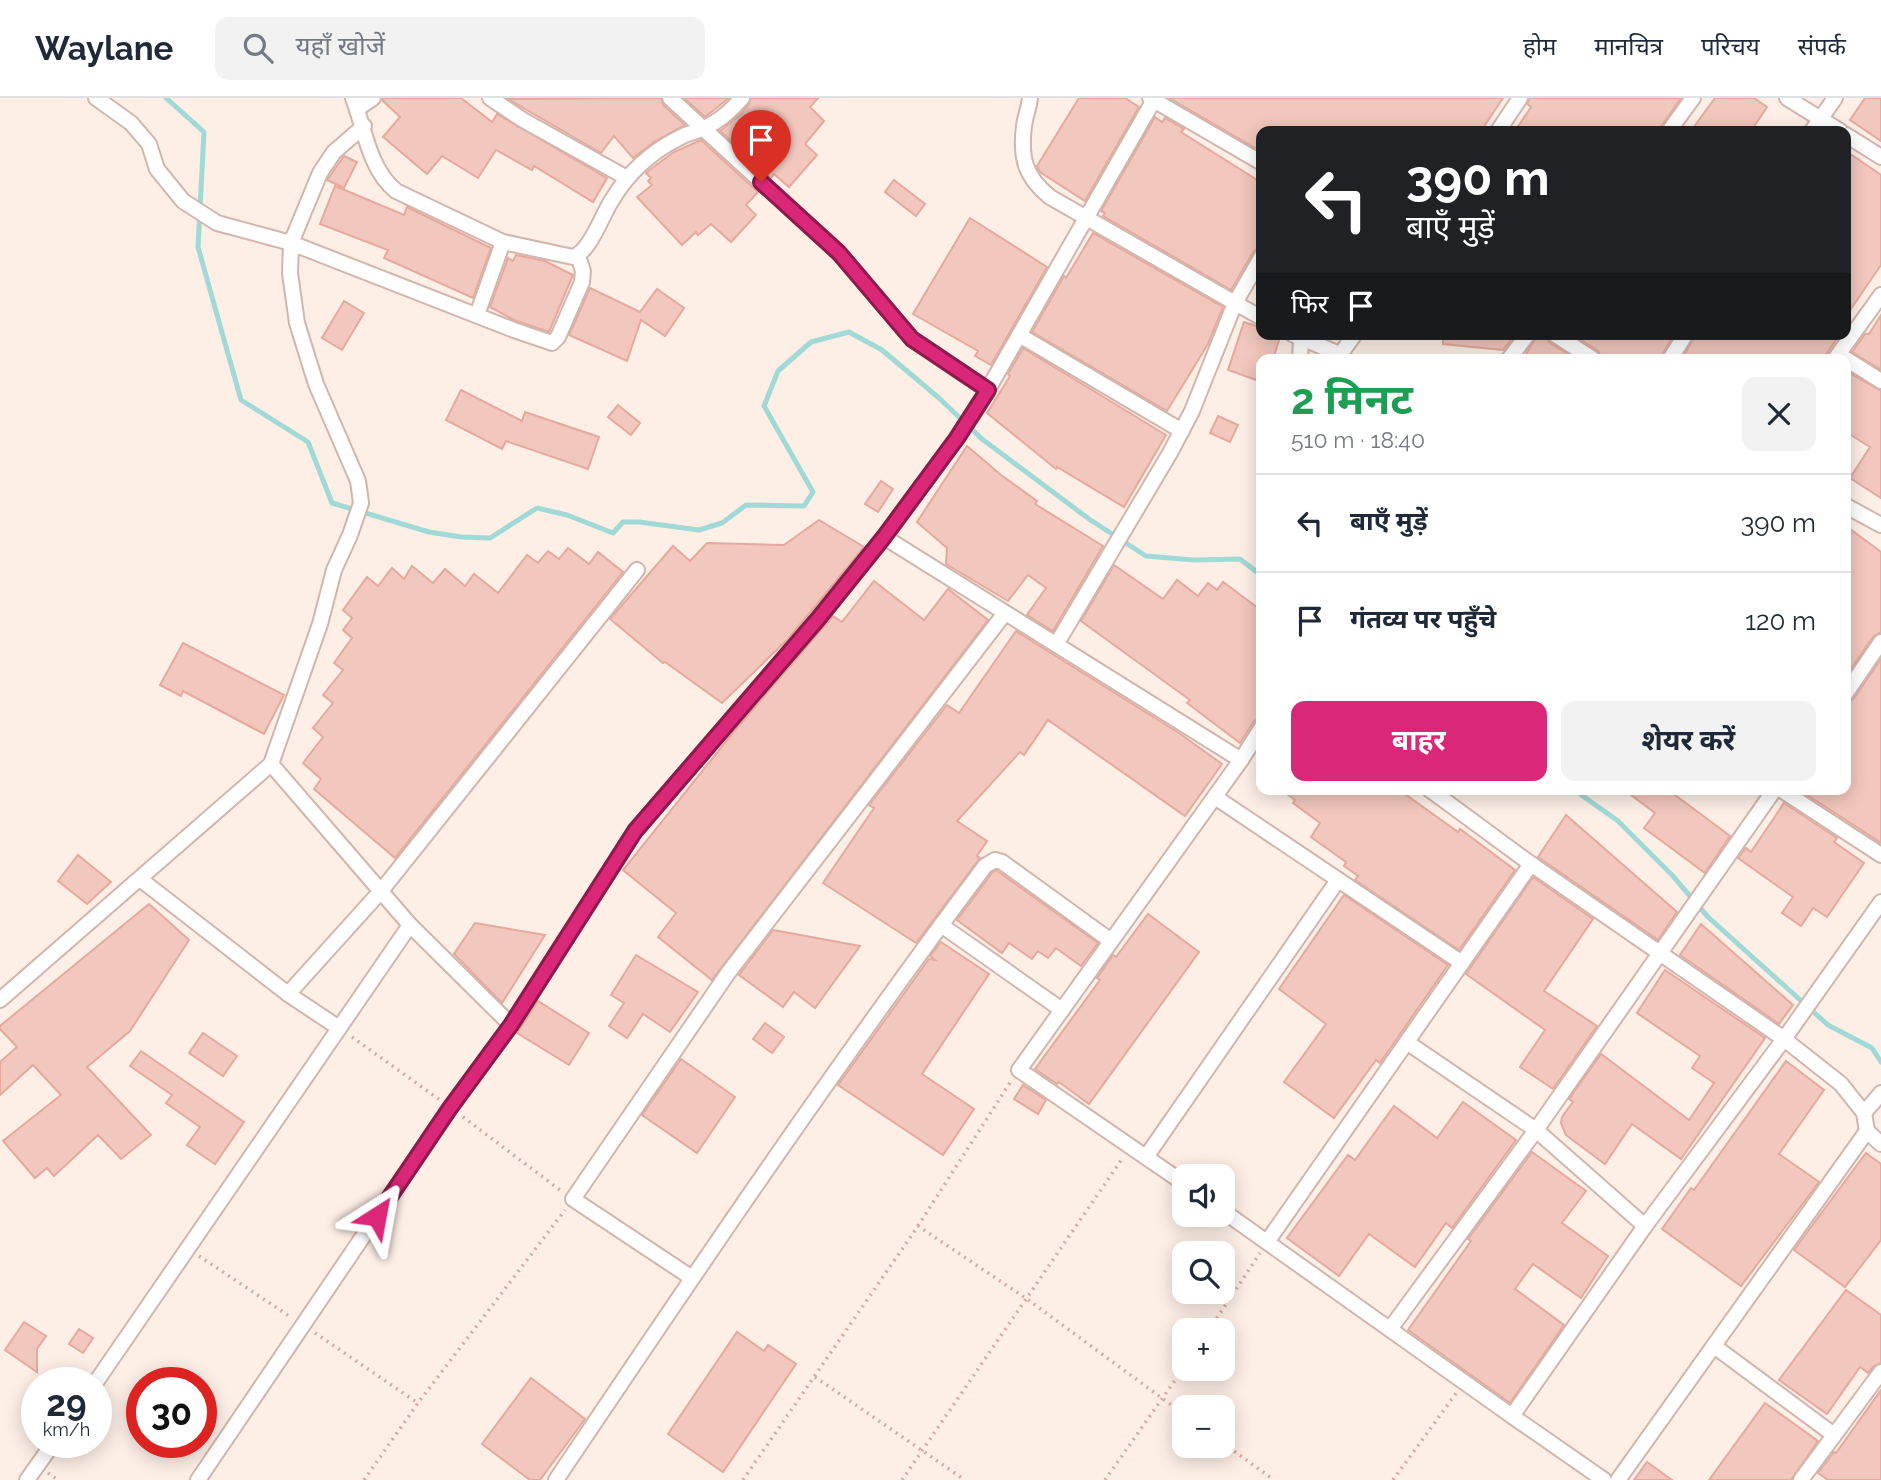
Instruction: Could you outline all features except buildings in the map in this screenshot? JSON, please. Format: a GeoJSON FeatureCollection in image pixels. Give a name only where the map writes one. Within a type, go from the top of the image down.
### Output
{"type":"FeatureCollection","features":[{"type":"Feature","properties":{"kind":"street"},"geometry":{"type":"LineString","coordinates":[[96,98],[131,123],[149,144],[157,169],[183,201],[217,223],[291,243],[554,342],[582,282],[583,271],[578,256]]}},
{"type":"Feature","properties":{"kind":"street"},"geometry":{"type":"LineString","coordinates":[[373,98],[355,104],[373,161],[384,182],[396,191],[503,242],[578,256]]}},
{"type":"Feature","properties":{"kind":"street"},"geometry":{"type":"LineString","coordinates":[[491,98],[523,120],[627,178]]}},
{"type":"Feature","properties":{"kind":"street"},"geometry":{"type":"LineString","coordinates":[[670,98],[839,253],[912,339],[986,394]]}},
{"type":"Feature","properties":{"kind":"street"},"geometry":{"type":"LineString","coordinates":[[578,256],[585,249],[611,200],[641,163],[680,137],[703,129],[726,116],[742,98]]}},
{"type":"Feature","properties":{"kind":"street"},"geometry":{"type":"LineString","coordinates":[[1030,98],[1024,125],[1023,148],[1026,170],[1035,185],[1050,197],[1256,315]]}},
{"type":"Feature","properties":{"kind":"street"},"geometry":{"type":"LineString","coordinates":[[1501,126],[1520,98]]}},
{"type":"Feature","properties":{"kind":"street"},"geometry":{"type":"LineString","coordinates":[[1673,126],[1693,98]]}},
{"type":"Feature","properties":{"kind":"street"},"geometry":{"type":"LineString","coordinates":[[1787,98],[1816,125],[1835,98]]}},
{"type":"Feature","properties":{"kind":"street"},"geometry":{"type":"LineString","coordinates":[[198,1480],[450,1108],[511,1025],[635,831],[818,619],[884,537],[957,438],[986,394],[1153,99],[1256,159]]}},
{"type":"Feature","properties":{"kind":"street"},"geometry":{"type":"LineString","coordinates":[[0,1000],[271,764],[320,624],[334,570],[351,535],[361,503],[358,481],[316,384],[297,323],[290,273],[291,243],[320,173],[334,152],[364,126]]}},
{"type":"Feature","properties":{"kind":"street"},"geometry":{"type":"LineString","coordinates":[[1851,138],[1881,157]]}},
{"type":"Feature","properties":{"kind":"street"},"geometry":{"type":"LineString","coordinates":[[477,315],[503,242]]}},
{"type":"Feature","properties":{"kind":"street"},"geometry":{"type":"LineString","coordinates":[[1057,643],[1182,431],[1235,303],[1256,266]]}},
{"type":"Feature","properties":{"kind":"street"},"geometry":{"type":"LineString","coordinates":[[1844,354],[1881,295]]}},
{"type":"Feature","properties":{"kind":"street"},"geometry":{"type":"LineString","coordinates":[[1019,335],[1182,431]]}},
{"type":"Feature","properties":{"kind":"street"},"geometry":{"type":"LineString","coordinates":[[1304,340],[1337,353],[1342,352],[1350,340]]}},
{"type":"Feature","properties":{"kind":"street"},"geometry":{"type":"LineString","coordinates":[[1513,354],[1523,340]]}},
{"type":"Feature","properties":{"kind":"street"},"geometry":{"type":"LineString","coordinates":[[1563,340],[1585,354]]}},
{"type":"Feature","properties":{"kind":"street"},"geometry":{"type":"LineString","coordinates":[[1851,364],[1881,381]]}},
{"type":"Feature","properties":{"kind":"street"},"geometry":{"type":"LineString","coordinates":[[1851,509],[1881,526]]}},
{"type":"Feature","properties":{"kind":"street"},"geometry":{"type":"LineString","coordinates":[[884,537],[1241,760]]}},
{"type":"Feature","properties":{"kind":"street"},"geometry":{"type":"LineString","coordinates":[[288,994],[382,891],[637,570]]}},
{"type":"Feature","properties":{"kind":"street"},"geometry":{"type":"LineString","coordinates":[[692,1278],[573,1199],[728,973],[1005,612]]}},
{"type":"Feature","properties":{"kind":"street"},"geometry":{"type":"LineString","coordinates":[[1851,686],[1881,642]]}},
{"type":"Feature","properties":{"kind":"street"},"geometry":{"type":"LineString","coordinates":[[1172,1175],[1019,1070],[1256,736]]}},
{"type":"Feature","properties":{"kind":"street"},"geometry":{"type":"LineString","coordinates":[[271,764],[410,925],[511,1025]]}},
{"type":"Feature","properties":{"kind":"street"},"geometry":{"type":"LineString","coordinates":[[1437,795],[1531,864],[1784,1039],[1841,1084],[1864,1113],[1867,1131],[1881,1144]]}},
{"type":"Feature","properties":{"kind":"street"},"geometry":{"type":"LineString","coordinates":[[1390,1329],[1536,1130],[1774,795]]}},
{"type":"Feature","properties":{"kind":"street"},"geometry":{"type":"LineString","coordinates":[[1787,795],[1881,855]]}},
{"type":"Feature","properties":{"kind":"street"},"geometry":{"type":"LineString","coordinates":[[1215,797],[1462,963]]}},
{"type":"Feature","properties":{"kind":"street"},"geometry":{"type":"LineString","coordinates":[[556,1480],[692,1278],[901,978],[985,866],[995,860],[1002,862],[1111,941]]}},
{"type":"Feature","properties":{"kind":"street"},"geometry":{"type":"LineString","coordinates":[[1267,1242],[1531,864]]}},
{"type":"Feature","properties":{"kind":"street"},"geometry":{"type":"LineString","coordinates":[[140,879],[288,994],[339,1028]]}},
{"type":"Feature","properties":{"kind":"street"},"geometry":{"type":"LineString","coordinates":[[1146,1157],[1338,880]]}},
{"type":"Feature","properties":{"kind":"street"},"geometry":{"type":"LineString","coordinates":[[1512,1416],[1645,1226],[1784,1039],[1881,902]]}},
{"type":"Feature","properties":{"kind":"street"},"geometry":{"type":"LineString","coordinates":[[106,1367],[410,925]]}},
{"type":"Feature","properties":{"kind":"street"},"geometry":{"type":"LineString","coordinates":[[941,925],[1062,1010]]}},
{"type":"Feature","properties":{"kind":"street"},"geometry":{"type":"LineString","coordinates":[[1408,1043],[1536,1130],[1645,1226]]}},
{"type":"Feature","properties":{"kind":"street"},"geometry":{"type":"LineString","coordinates":[[1864,1113],[1881,1093]]}},
{"type":"Feature","properties":{"kind":"street"},"geometry":{"type":"LineString","coordinates":[[1618,1480],[1867,1131]]}},
{"type":"Feature","properties":{"kind":"street"},"geometry":{"type":"LineString","coordinates":[[1235,1220],[1604,1480]]}},
{"type":"Feature","properties":{"kind":"street"},"geometry":{"type":"LineString","coordinates":[[1714,1346],[1834,1436]]}},
{"type":"Feature","properties":{"kind":"street"},"geometry":{"type":"LineString","coordinates":[[1805,1479],[1881,1372]]}},
{"type":"Feature","properties":{"kind":"street"},"geometry":{"type":"LineString","coordinates":[[27,1480],[43,1458]]}},
{"type":"Feature","properties":{"kind":"path"},"geometry":{"type":"LineString","coordinates":[[339,1028],[573,1199],[418,1403],[364,1480]]}},
{"type":"Feature","properties":{"kind":"path"},"geometry":{"type":"LineString","coordinates":[[743,1480],[918,1226],[1019,1070]]}},
{"type":"Feature","properties":{"kind":"path"},"geometry":{"type":"LineString","coordinates":[[902,1480],[1131,1146]]}},
{"type":"Feature","properties":{"kind":"path"},"geometry":{"type":"LineString","coordinates":[[918,1226],[1027,1298],[1172,1406]]}},
{"type":"Feature","properties":{"kind":"path"},"geometry":{"type":"LineString","coordinates":[[1217,1318],[1267,1242]]}},
{"type":"Feature","properties":{"kind":"path"},"geometry":{"type":"LineString","coordinates":[[815,1377],[965,1480]]}},
{"type":"Feature","properties":{"kind":"path"},"geometry":{"type":"LineString","coordinates":[[1105,1480],[1175,1381]]}},
{"type":"Feature","properties":{"kind":"path"},"geometry":{"type":"LineString","coordinates":[[1393,1480],[1464,1382]]}},
{"type":"Feature","properties":{"kind":"path"},"geometry":{"type":"LineString","coordinates":[[1235,1452],[1274,1480]]}},
{"type":"Feature","properties":{"kind":"waterway"},"geometry":{"type":"LineString","coordinates":[[166,98],[204,132],[198,247],[241,400],[308,442],[332,503],[429,532],[490,538],[537,508],[567,515],[613,533],[623,522],[699,530],[722,523],[746,505],[804,506],[813,492],[764,406],[778,371],[811,342],[849,332],[882,350],[982,439],[1089,519],[1146,556],[1194,560],[1240,559],[1256,571]]}},
{"type":"Feature","properties":{"kind":"waterway"},"geometry":{"type":"LineString","coordinates":[[1581,795],[1618,821],[1672,875],[1708,917],[1828,1025],[1872,1048],[1881,1062]]}},
{"type":"Feature","properties":{"kind":"route"},"geometry":{"type":"LineString","coordinates":[[377,1216],[450,1108],[511,1025],[635,831],[818,619],[884,537],[957,438],[988,390],[912,339],[839,253],[761,182]]}}]}
